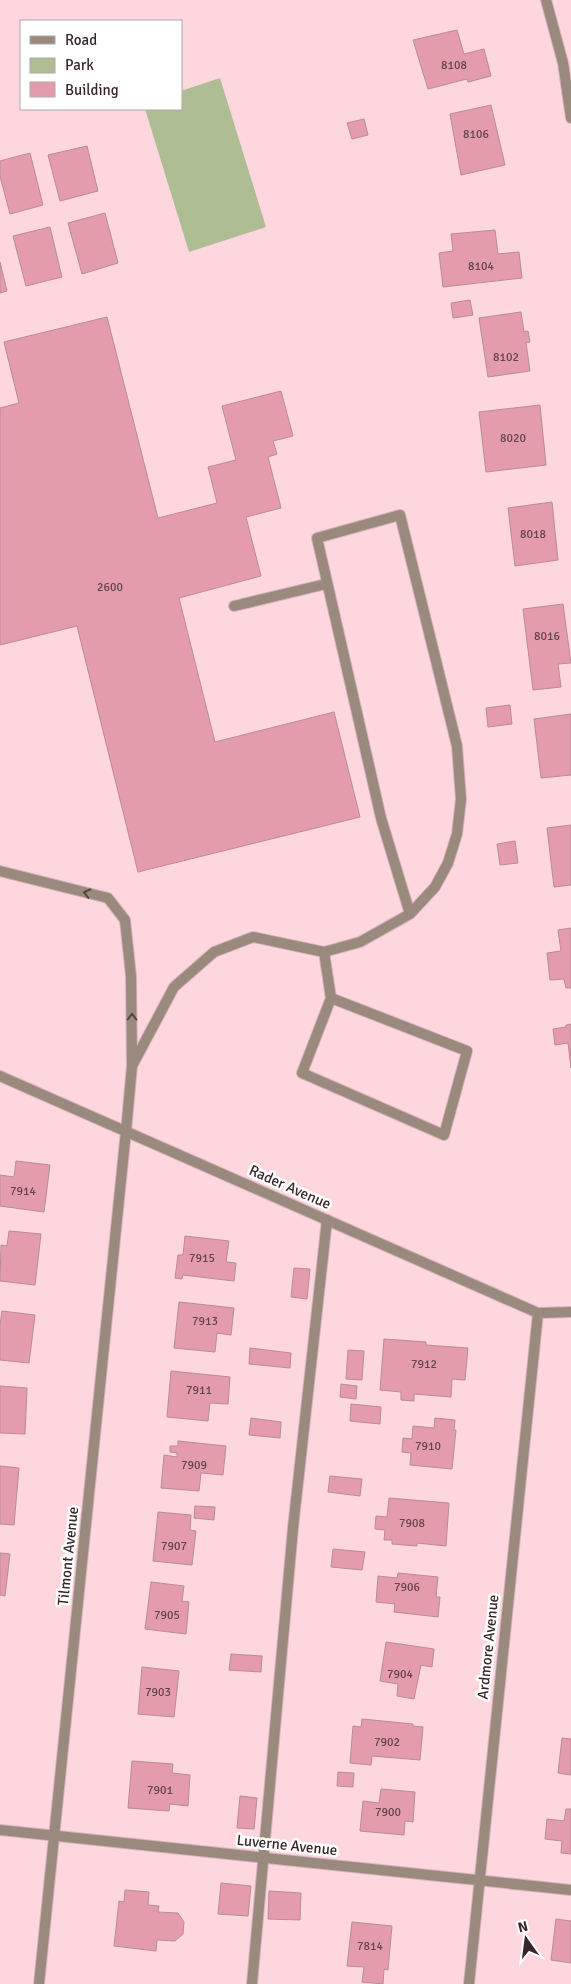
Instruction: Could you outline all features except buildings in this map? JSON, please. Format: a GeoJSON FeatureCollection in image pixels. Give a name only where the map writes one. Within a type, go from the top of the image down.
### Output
{"type":"FeatureCollection","features":[{"type":"Feature","properties":{"kind":"street"},"geometry":{"type":"LineString","coordinates":[[546,0],[563,62],[571,118]]}},
{"type":"Feature","properties":{"kind":"street"},"geometry":{"type":"LineString","coordinates":[[132,1066],[174,987],[214,952],[253,937],[324,952],[360,942],[410,914],[435,887],[448,863],[457,834],[461,799],[457,746],[400,515],[317,538],[381,818],[410,914]]}},
{"type":"Feature","properties":{"kind":"street"},"geometry":{"type":"LineString","coordinates":[[234,606],[326,584]]}},
{"type":"Feature","properties":{"kind":"street","name":"Tilmont Avenue"},"geometry":{"type":"LineString","coordinates":[[0,871],[108,898],[126,920],[131,976],[132,1066],[126,1132],[39,1984]]}},
{"type":"Feature","properties":{"kind":"street"},"geometry":{"type":"LineString","coordinates":[[324,952],[331,998],[302,1073],[444,1135],[466,1051],[331,998]]}},
{"type":"Feature","properties":{"kind":"street","name":"Rader Avenue"},"geometry":{"type":"LineString","coordinates":[[0,1076],[538,1312],[571,1312]]}},
{"type":"Feature","properties":{"kind":"street"},"geometry":{"type":"LineString","coordinates":[[252,1984],[293,1528],[326,1220]]}},
{"type":"Feature","properties":{"kind":"street","name":"Ardmore Avenue"},"geometry":{"type":"LineString","coordinates":[[469,1984],[538,1312]]}},
{"type":"Feature","properties":{"kind":"street","name":"Luverne Avenue"},"geometry":{"type":"LineString","coordinates":[[0,1830],[571,1890]]}},
{"type":"Feature","properties":{"kind":"green space"},"geometry":{"type":"Polygon","coordinates":[[[220,78],[266,227],[189,252],[145,110],[182,110],[182,91],[220,78]]]}}]}
